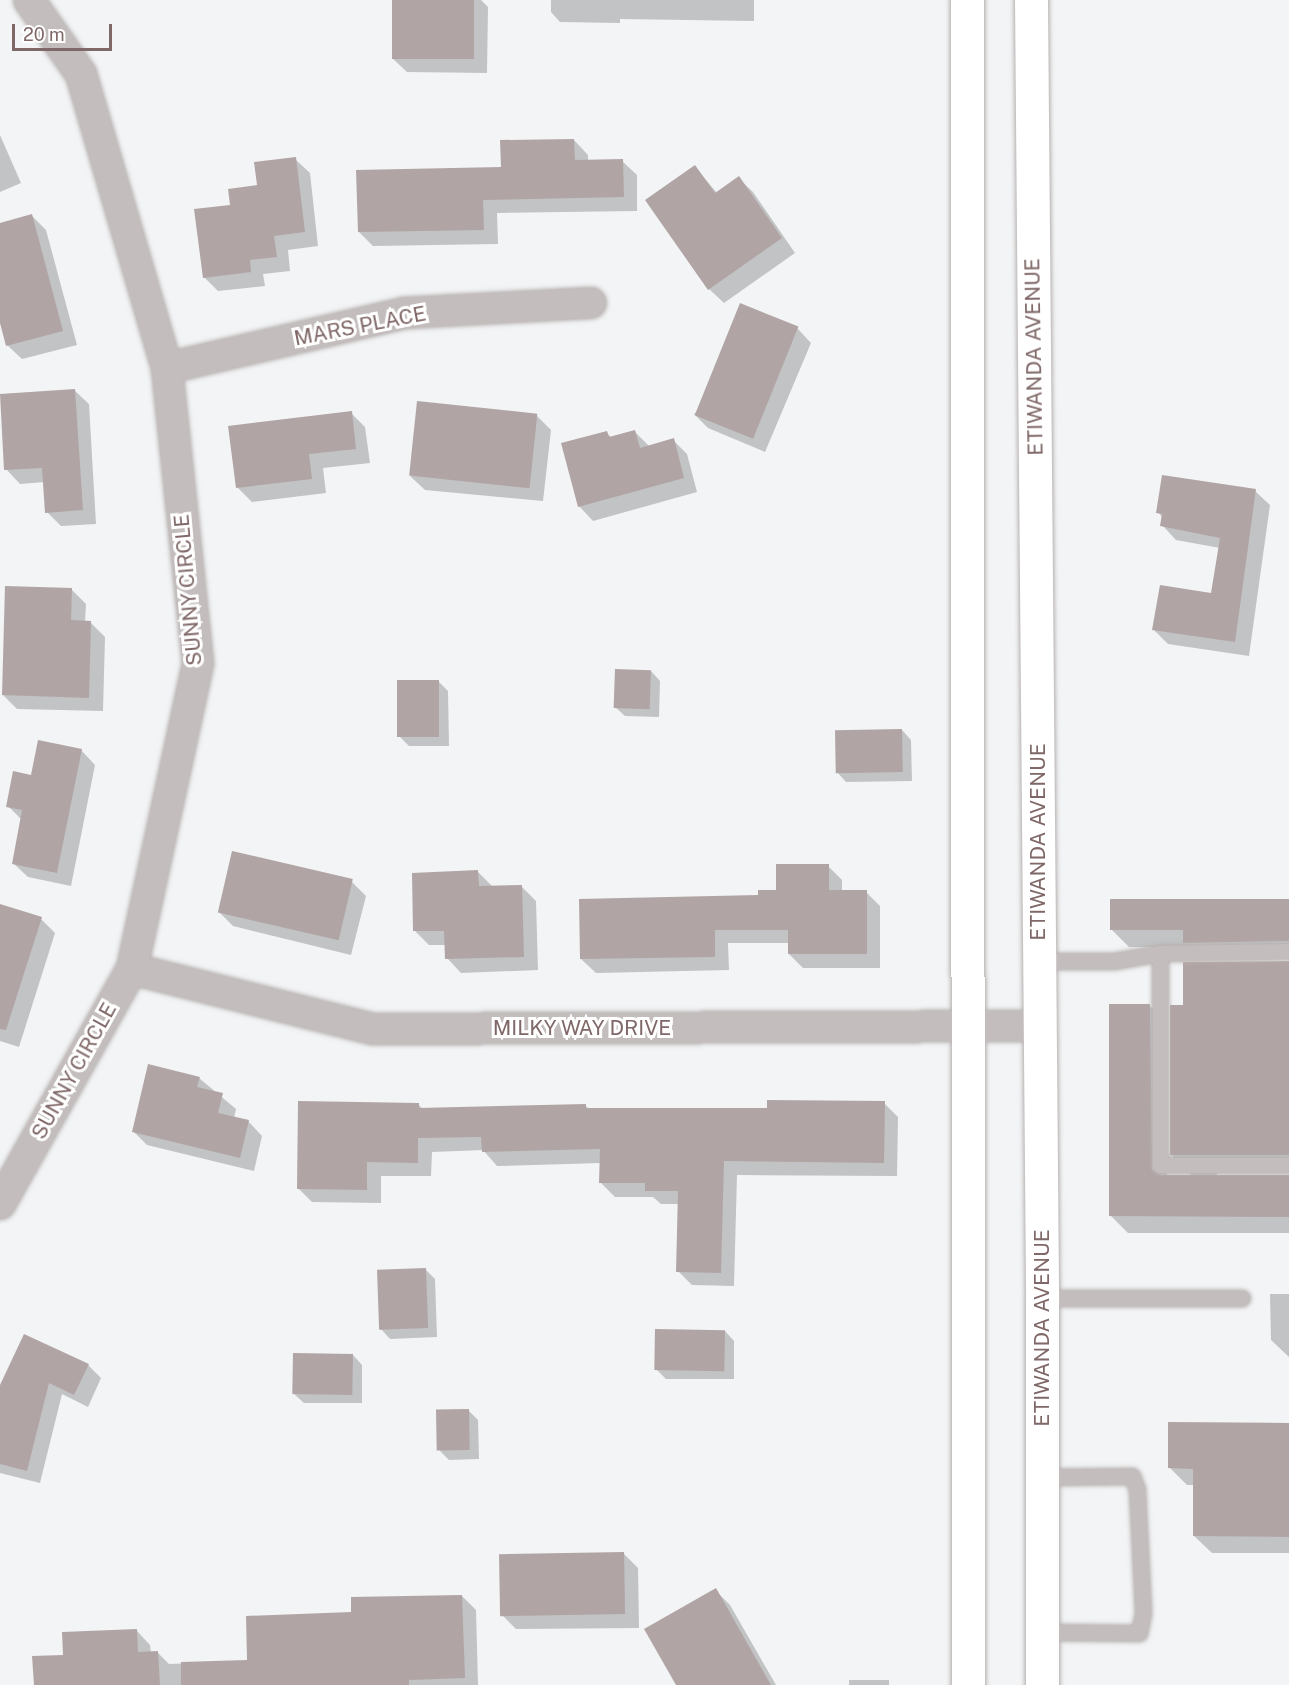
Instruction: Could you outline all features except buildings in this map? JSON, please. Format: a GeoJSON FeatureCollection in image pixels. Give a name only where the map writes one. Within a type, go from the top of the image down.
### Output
{"type":"FeatureCollection","features":[{"type":"Feature","properties":{"kind":"main road"},"geometry":{"type":"LineString","coordinates":[[967,0],[968,1685]]}},
{"type":"Feature","properties":{"kind":"main road","name":"ETIWANDA AVENUE"},"geometry":{"type":"LineString","coordinates":[[1031,0],[1042,1298],[1042,1685]]}},
{"type":"Feature","properties":{"kind":"street","name":"SUNNY CIRCLE"},"geometry":{"type":"LineString","coordinates":[[0,1204],[132,969],[198,663],[167,368],[81,74],[29,0]]}},
{"type":"Feature","properties":{"kind":"street","name":"MARS PLACE"},"geometry":{"type":"LineString","coordinates":[[167,368],[405,313],[591,303]]}},
{"type":"Feature","properties":{"kind":"street","name":"MILKY WAY DRIVE"},"geometry":{"type":"LineString","coordinates":[[132,969],[373,1029],[1040,1026]]}},
{"type":"Feature","properties":{"kind":"lane"},"geometry":{"type":"LineString","coordinates":[[1039,961],[1114,961],[1160,953],[1289,951]]}},
{"type":"Feature","properties":{"kind":"lane"},"geometry":{"type":"LineString","coordinates":[[1160,953],[1160,1165],[1289,1165]]}},
{"type":"Feature","properties":{"kind":"lane"},"geometry":{"type":"LineString","coordinates":[[1042,1298],[1242,1298]]}},
{"type":"Feature","properties":{"kind":"lane"},"geometry":{"type":"LineString","coordinates":[[1042,1477],[1132,1476],[1137,1489],[1143,1613],[1138,1633],[1042,1632]]}}]}
